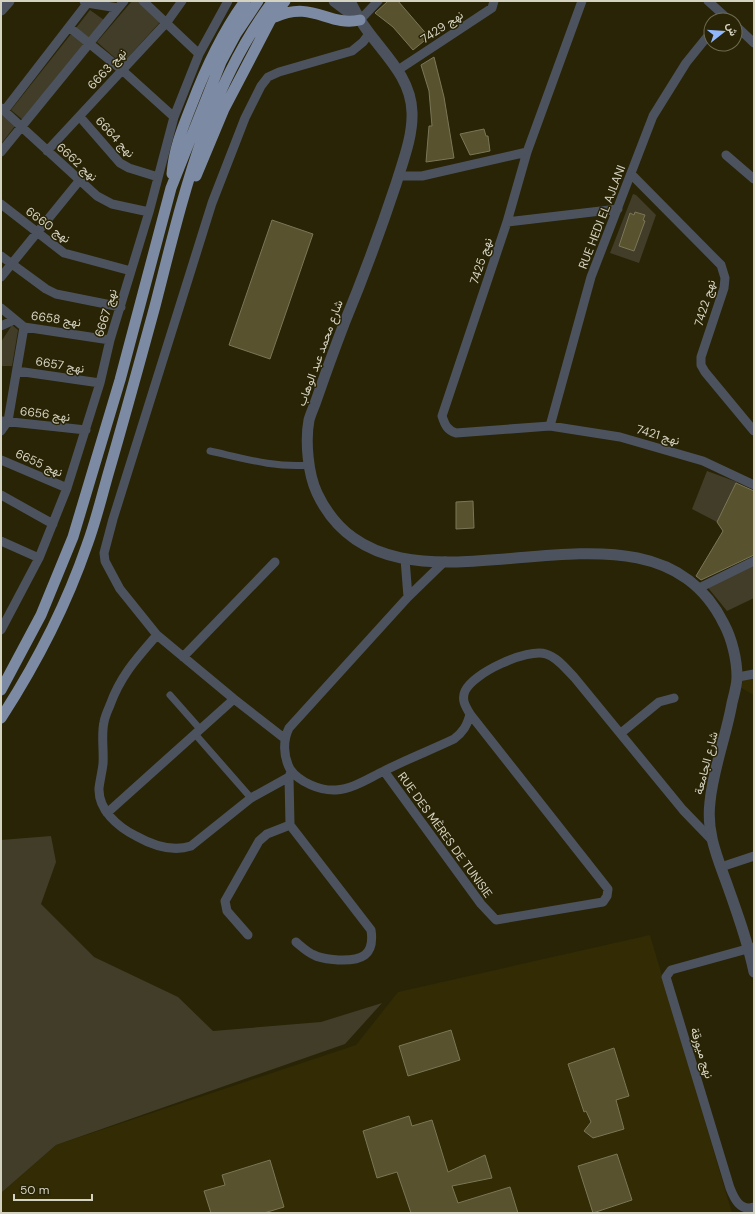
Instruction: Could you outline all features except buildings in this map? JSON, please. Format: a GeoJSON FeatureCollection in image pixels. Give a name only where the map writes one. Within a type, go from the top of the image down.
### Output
{"type":"FeatureCollection","features":[{"type":"Feature","properties":{"kind":"highway"},"geometry":{"type":"LineString","coordinates":[[170,188],[175,148],[201,78],[216,47],[245,1]]}},
{"type":"Feature","properties":{"kind":"highway"},"geometry":{"type":"LineString","coordinates":[[1,690],[40,615],[73,538],[120,380],[170,188],[221,62],[236,34],[258,1]]}},
{"type":"Feature","properties":{"kind":"highway"},"geometry":{"type":"LineString","coordinates":[[1,718],[22,686],[56,621],[88,545],[135,382],[184,193],[198,148],[224,84],[244,47],[273,1]]}},
{"type":"Feature","properties":{"kind":"highway"},"geometry":{"type":"LineString","coordinates":[[184,193],[197,174],[224,109],[270,21],[285,1]]}},
{"type":"Feature","properties":{"kind":"highway"},"geometry":{"type":"LineString","coordinates":[[270,21],[287,10],[306,6],[316,8],[346,22],[360,20]]}},
{"type":"Feature","properties":{"kind":"street"},"geometry":{"type":"LineString","coordinates":[[1,10],[9,1]]}},
{"type":"Feature","properties":{"kind":"street"},"geometry":{"type":"LineString","coordinates":[[143,1],[167,22],[199,54]]}},
{"type":"Feature","properties":{"kind":"street","name":"نهج 6663"},"geometry":{"type":"LineString","coordinates":[[47,151],[167,22],[182,1]]}},
{"type":"Feature","properties":{"kind":"street","name":"نهج 6667"},"geometry":{"type":"LineString","coordinates":[[2,626],[39,558],[67,488],[100,383],[110,340],[132,271],[174,118],[199,54],[228,1]]}},
{"type":"Feature","properties":{"kind":"street"},"geometry":{"type":"LineString","coordinates":[[334,1],[360,20],[378,1]]}},
{"type":"Feature","properties":{"kind":"street","name":"شارع محمد عبد الوهاب"},"geometry":{"type":"LineString","coordinates":[[350,1],[369,34],[398,70],[408,90],[412,110],[411,130],[398,176],[375,246],[323,378],[309,421],[309,465],[317,494],[335,521],[355,540],[375,551],[405,559],[445,561],[594,553],[629,556],[653,562],[677,572],[699,588]]}},
{"type":"Feature","properties":{"kind":"street","name":"نهج 7429"},"geometry":{"type":"LineString","coordinates":[[398,70],[492,8],[494,1]]}},
{"type":"Feature","properties":{"kind":"street","name":"نهج 7425"},"geometry":{"type":"LineString","coordinates":[[550,426],[456,433],[448,430],[442,416],[507,222],[527,152],[582,1]]}},
{"type":"Feature","properties":{"kind":"street"},"geometry":{"type":"LineString","coordinates":[[708,1],[719,12]]}},
{"type":"Feature","properties":{"kind":"street"},"geometry":{"type":"LineString","coordinates":[[2,110],[69,27],[87,2],[121,4]]}},
{"type":"Feature","properties":{"kind":"street"},"geometry":{"type":"LineString","coordinates":[[1,152],[121,4]]}},
{"type":"Feature","properties":{"kind":"street"},"geometry":{"type":"LineString","coordinates":[[69,27],[122,70],[174,118]]}},
{"type":"Feature","properties":{"kind":"street"},"geometry":{"type":"LineString","coordinates":[[743,33],[754,43]]}},
{"type":"Feature","properties":{"kind":"street"},"geometry":{"type":"LineString","coordinates":[[284,738],[234,699],[157,635],[120,589],[108,569],[104,553],[113,519],[212,203],[245,118],[261,86],[268,77],[279,72],[352,50],[363,42],[369,34]]}},
{"type":"Feature","properties":{"kind":"street","name":"RUE HEDI EL AJLANI"},"geometry":{"type":"LineString","coordinates":[[550,426],[592,277],[632,175],[653,116],[686,63],[703,42]]}},
{"type":"Feature","properties":{"kind":"street","name":"نهج 6662"},"geometry":{"type":"LineString","coordinates":[[2,110],[79,181],[103,200],[149,212]]}},
{"type":"Feature","properties":{"kind":"street","name":"نهج 6664"},"geometry":{"type":"LineString","coordinates":[[80,116],[120,163],[129,168],[158,176]]}},
{"type":"Feature","properties":{"kind":"street"},"geometry":{"type":"LineString","coordinates":[[398,176],[422,176],[527,152]]}},
{"type":"Feature","properties":{"kind":"street"},"geometry":{"type":"LineString","coordinates":[[726,154],[754,179]]}},
{"type":"Feature","properties":{"kind":"street","name":"نهج 7422"},"geometry":{"type":"LineString","coordinates":[[632,175],[721,265],[724,278],[724,288],[701,358],[701,365],[705,372],[754,431]]}},
{"type":"Feature","properties":{"kind":"street"},"geometry":{"type":"LineString","coordinates":[[1,277],[79,181]]}},
{"type":"Feature","properties":{"kind":"street","name":"نهج 6660"},"geometry":{"type":"LineString","coordinates":[[1,204],[37,234],[64,253],[132,271]]}},
{"type":"Feature","properties":{"kind":"street"},"geometry":{"type":"LineString","coordinates":[[507,222],[618,209]]}},
{"type":"Feature","properties":{"kind":"street"},"geometry":{"type":"LineString","coordinates":[[1,256],[46,289],[56,294],[67,298],[120,307]]}},
{"type":"Feature","properties":{"kind":"street"},"geometry":{"type":"LineString","coordinates":[[1,308],[14,320]]}},
{"type":"Feature","properties":{"kind":"street","name":"نهج 6658"},"geometry":{"type":"LineString","coordinates":[[1,326],[14,320],[24,327],[110,340]]}},
{"type":"Feature","properties":{"kind":"street"},"geometry":{"type":"LineString","coordinates":[[1,431],[5,421],[17,371],[24,327]]}},
{"type":"Feature","properties":{"kind":"street","name":"نهج 6657"},"geometry":{"type":"LineString","coordinates":[[17,371],[100,383]]}},
{"type":"Feature","properties":{"kind":"street","name":"نهج 6656"},"geometry":{"type":"LineString","coordinates":[[5,421],[86,430]]}},
{"type":"Feature","properties":{"kind":"street","name":"نهج 7421"},"geometry":{"type":"LineString","coordinates":[[550,426],[620,437],[643,443],[703,461],[754,485]]}},
{"type":"Feature","properties":{"kind":"street"},"geometry":{"type":"LineString","coordinates":[[210,451],[263,463],[296,466],[309,465]]}},
{"type":"Feature","properties":{"kind":"street","name":"نهج 6655"},"geometry":{"type":"LineString","coordinates":[[1,460],[67,488]]}},
{"type":"Feature","properties":{"kind":"street"},"geometry":{"type":"LineString","coordinates":[[1,495],[53,524]]}},
{"type":"Feature","properties":{"kind":"street"},"geometry":{"type":"LineString","coordinates":[[2,543],[39,558]]}},
{"type":"Feature","properties":{"kind":"street"},"geometry":{"type":"LineString","coordinates":[[405,559],[408,597]]}},
{"type":"Feature","properties":{"kind":"street"},"geometry":{"type":"LineString","coordinates":[[296,942],[314,955],[321,958],[351,960],[367,953],[371,946],[372,938],[371,930],[290,825],[290,774],[284,738],[299,716],[408,597],[445,561]]}},
{"type":"Feature","properties":{"kind":"street"},"geometry":{"type":"LineString","coordinates":[[699,588],[754,561]]}},
{"type":"Feature","properties":{"kind":"street"},"geometry":{"type":"LineString","coordinates":[[183,657],[276,562]]}},
{"type":"Feature","properties":{"kind":"street","name":"شارع الجامعة"},"geometry":{"type":"LineString","coordinates":[[699,588],[715,609],[726,628],[731,640],[738,677],[728,728],[713,778],[709,806],[710,840],[752,947],[754,972]]}},
{"type":"Feature","properties":{"kind":"street"},"geometry":{"type":"LineString","coordinates":[[157,635],[127,669],[118,685],[104,721],[103,764],[99,790],[101,802],[107,813],[125,831],[144,841],[167,848],[184,848],[191,846],[251,798],[290,774]]}},
{"type":"Feature","properties":{"kind":"street"},"geometry":{"type":"LineString","coordinates":[[290,774],[311,785],[323,789],[336,790],[350,787],[454,739],[461,734],[466,726],[470,714],[463,701],[465,691],[474,680],[496,666],[534,653],[546,654],[557,661],[574,677],[683,810],[710,840]]}},
{"type":"Feature","properties":{"kind":"street"},"geometry":{"type":"LineString","coordinates":[[738,677],[754,674]]}},
{"type":"Feature","properties":{"kind":"street"},"geometry":{"type":"LineString","coordinates":[[170,695],[251,798]]}},
{"type":"Feature","properties":{"kind":"street"},"geometry":{"type":"LineString","coordinates":[[621,733],[659,702],[674,698]]}},
{"type":"Feature","properties":{"kind":"street"},"geometry":{"type":"LineString","coordinates":[[107,813],[234,699]]}},
{"type":"Feature","properties":{"kind":"street","name":"RUE DES MÈRES DE TUNISIE"},"geometry":{"type":"LineString","coordinates":[[384,771],[488,912],[496,920],[603,902],[607,896],[608,889],[470,714]]}},
{"type":"Feature","properties":{"kind":"street"},"geometry":{"type":"LineString","coordinates":[[248,935],[227,911],[225,901],[259,841],[267,834],[290,825]]}},
{"type":"Feature","properties":{"kind":"street"},"geometry":{"type":"LineString","coordinates":[[721,867],[754,856]]}},
{"type":"Feature","properties":{"kind":"street","name":"نهج ميورقة"},"geometry":{"type":"LineString","coordinates":[[752,947],[672,970],[666,977],[730,1188],[736,1201],[742,1207],[750,1209],[754,1207]]}},
{"type":"Feature","properties":{"kind":"shaded area"},"geometry":{"type":"Polygon","coordinates":[[[132,1],[138,1],[161,21],[122,64],[97,42],[132,1]]]}},
{"type":"Feature","properties":{"kind":"shaded area"},"geometry":{"type":"Polygon","coordinates":[[[90,10],[104,20],[89,38],[76,28],[90,10]]]}},
{"type":"Feature","properties":{"kind":"shaded area"},"geometry":{"type":"Polygon","coordinates":[[[71,34],[85,43],[23,120],[11,110],[71,34]]]}},
{"type":"Feature","properties":{"kind":"shaded area"},"geometry":{"type":"Polygon","coordinates":[[[1,114],[15,126],[1,144],[1,114]]]}},
{"type":"Feature","properties":{"kind":"shaded area"},"geometry":{"type":"Polygon","coordinates":[[[633,194],[636,195],[656,215],[639,263],[610,253],[633,194]]]}},
{"type":"Feature","properties":{"kind":"shaded area"},"geometry":{"type":"Polygon","coordinates":[[[12,325],[18,330],[12,366],[1,366],[1,342],[12,325]]]}},
{"type":"Feature","properties":{"kind":"shaded area"},"geometry":{"type":"Polygon","coordinates":[[[707,471],[737,482],[717,522],[692,509],[707,471]]]}},
{"type":"Feature","properties":{"kind":"shaded area"},"geometry":{"type":"Polygon","coordinates":[[[754,560],[754,598],[727,611],[705,584],[754,560]]]}},
{"type":"Feature","properties":{"kind":"shaded area"},"geometry":{"type":"Polygon","coordinates":[[[754,674],[754,695],[741,688],[744,676],[754,674]]]}},
{"type":"Feature","properties":{"kind":"shaded area"},"geometry":{"type":"Polygon","coordinates":[[[51,836],[56,862],[41,904],[94,957],[178,997],[213,1031],[321,1022],[382,1003],[345,1044],[56,1145],[1,1193],[1,840],[51,836]]]}},
{"type":"Feature","properties":{"kind":"shaded area"},"geometry":{"type":"Polygon","coordinates":[[[650,935],[732,1213],[1,1213],[1,1193],[56,1145],[356,1045],[398,992],[650,935]]]}}]}
